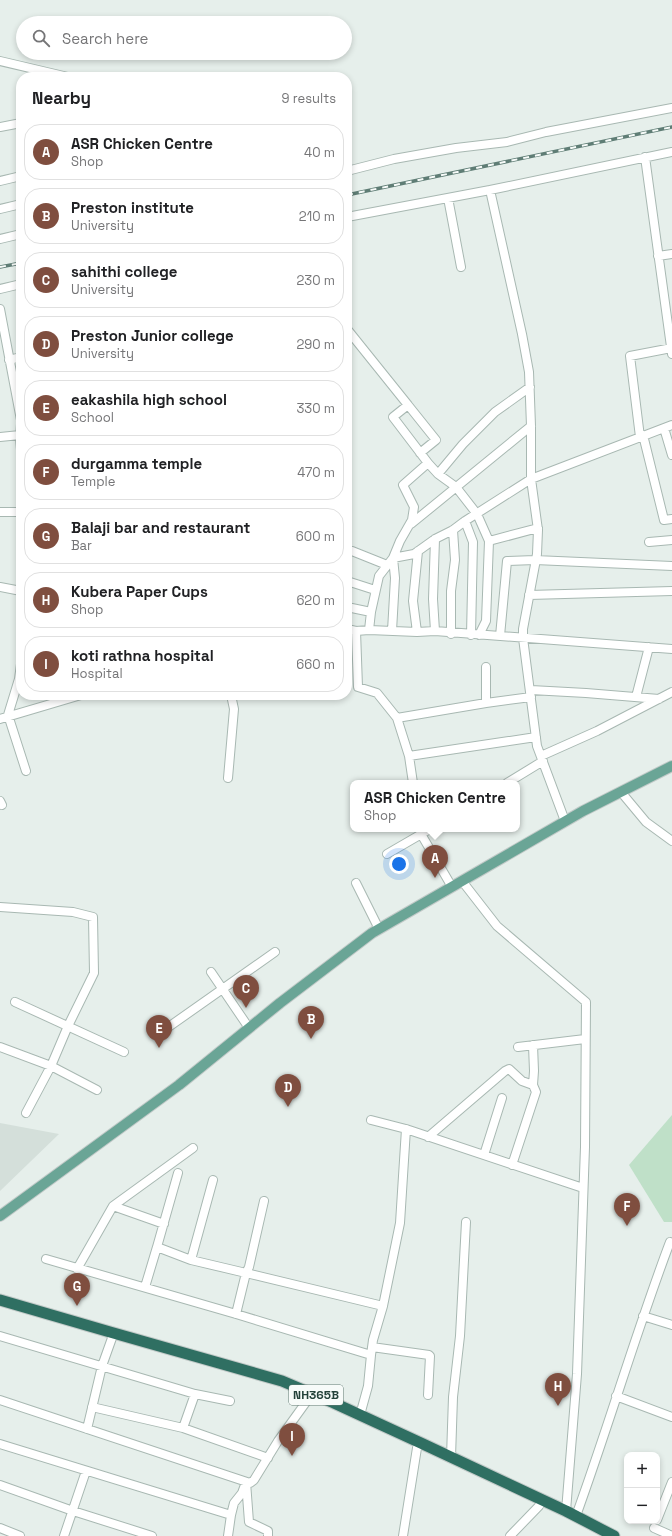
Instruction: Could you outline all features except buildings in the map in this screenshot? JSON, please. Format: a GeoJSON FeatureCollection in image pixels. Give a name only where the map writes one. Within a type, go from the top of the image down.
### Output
{"type":"FeatureCollection","features":[{"type":"Feature","properties":{"kind":"highway","name":"NH365B"},"geometry":{"type":"LineString","coordinates":[[0,1300],[282,1381],[451,1457],[614,1536]]}},
{"type":"Feature","properties":{"kind":"highway","name":"NH365B"},"geometry":{"type":"LineString","coordinates":[[0,1305],[272,1384],[325,1404],[602,1536]]}},
{"type":"Feature","properties":{"kind":"main road"},"geometry":{"type":"LineString","coordinates":[[0,1216],[148,1108],[286,999],[379,929],[565,821],[672,766]]}},
{"type":"Feature","properties":{"kind":"street"},"geometry":{"type":"LineString","coordinates":[[0,61],[46,72]]}},
{"type":"Feature","properties":{"kind":"street"},"geometry":{"type":"LineString","coordinates":[[352,170],[394,159],[456,148],[507,142],[546,132],[672,108]]}},
{"type":"Feature","properties":{"kind":"street"},"geometry":{"type":"LineString","coordinates":[[0,128],[16,124]]}},
{"type":"Feature","properties":{"kind":"street"},"geometry":{"type":"LineString","coordinates":[[352,215],[490,190],[672,152]]}},
{"type":"Feature","properties":{"kind":"street"},"geometry":{"type":"LineString","coordinates":[[645,158],[672,350],[630,356],[642,436],[664,520],[672,519]]}},
{"type":"Feature","properties":{"kind":"street"},"geometry":{"type":"LineString","coordinates":[[0,181],[16,177]]}},
{"type":"Feature","properties":{"kind":"street"},"geometry":{"type":"LineString","coordinates":[[490,190],[529,372],[531,479],[538,528],[536,560],[522,629],[523,638],[537,746],[565,821]]}},
{"type":"Feature","properties":{"kind":"street"},"geometry":{"type":"LineString","coordinates":[[448,198],[461,267]]}},
{"type":"Feature","properties":{"kind":"street"},"geometry":{"type":"LineString","coordinates":[[0,209],[16,205]]}},
{"type":"Feature","properties":{"kind":"street"},"geometry":{"type":"LineString","coordinates":[[0,239],[16,235]]}},
{"type":"Feature","properties":{"kind":"street"},"geometry":{"type":"LineString","coordinates":[[658,256],[672,254]]}},
{"type":"Feature","properties":{"kind":"street"},"geometry":{"type":"LineString","coordinates":[[0,289],[16,285]]}},
{"type":"Feature","properties":{"kind":"street"},"geometry":{"type":"LineString","coordinates":[[0,309],[16,395]]}},
{"type":"Feature","properties":{"kind":"street"},"geometry":{"type":"LineString","coordinates":[[352,335],[436,440],[420,453]]}},
{"type":"Feature","properties":{"kind":"street"},"geometry":{"type":"LineString","coordinates":[[9,360],[16,358]]}},
{"type":"Feature","properties":{"kind":"street"},"geometry":{"type":"LineString","coordinates":[[438,474],[463,444],[495,412],[530,387]]}},
{"type":"Feature","properties":{"kind":"street"},"geometry":{"type":"LineString","coordinates":[[408,405],[393,417],[428,463],[438,474],[456,487],[477,514],[489,541],[486,621],[475,635]]}},
{"type":"Feature","properties":{"kind":"street"},"geometry":{"type":"LineString","coordinates":[[409,526],[531,426]]}},
{"type":"Feature","properties":{"kind":"street"},"geometry":{"type":"LineString","coordinates":[[369,630],[371,610],[379,576],[394,558],[414,554],[435,539],[453,530],[464,521],[531,479],[668,426],[672,455]]}},
{"type":"Feature","properties":{"kind":"street"},"geometry":{"type":"LineString","coordinates":[[0,437],[16,435]]}},
{"type":"Feature","properties":{"kind":"street"},"geometry":{"type":"LineString","coordinates":[[392,631],[395,578],[394,558],[400,540],[412,520],[414,507],[403,485],[428,463]]}},
{"type":"Feature","properties":{"kind":"street"},"geometry":{"type":"LineString","coordinates":[[0,512],[16,512]]}},
{"type":"Feature","properties":{"kind":"street"},"geometry":{"type":"LineString","coordinates":[[464,521],[473,542],[475,635]]}},
{"type":"Feature","properties":{"kind":"street"},"geometry":{"type":"LineString","coordinates":[[489,541],[538,528]]}},
{"type":"Feature","properties":{"kind":"street"},"geometry":{"type":"LineString","coordinates":[[451,634],[451,591],[455,560],[453,530]]}},
{"type":"Feature","properties":{"kind":"street"},"geometry":{"type":"LineString","coordinates":[[435,539],[433,599],[435,632]]}},
{"type":"Feature","properties":{"kind":"street"},"geometry":{"type":"LineString","coordinates":[[649,542],[672,540]]}},
{"type":"Feature","properties":{"kind":"street"},"geometry":{"type":"LineString","coordinates":[[352,551],[387,565]]}},
{"type":"Feature","properties":{"kind":"street"},"geometry":{"type":"LineString","coordinates":[[417,632],[413,601],[418,551]]}},
{"type":"Feature","properties":{"kind":"street"},"geometry":{"type":"LineString","coordinates":[[500,636],[507,560],[672,566]]}},
{"type":"Feature","properties":{"kind":"street"},"geometry":{"type":"LineString","coordinates":[[352,583],[375,590]]}},
{"type":"Feature","properties":{"kind":"street"},"geometry":{"type":"LineString","coordinates":[[0,587],[16,590]]}},
{"type":"Feature","properties":{"kind":"street"},"geometry":{"type":"LineString","coordinates":[[529,595],[672,591]]}},
{"type":"Feature","properties":{"kind":"street"},"geometry":{"type":"LineString","coordinates":[[352,604],[371,610]]}},
{"type":"Feature","properties":{"kind":"street"},"geometry":{"type":"LineString","coordinates":[[352,608],[371,610]]}},
{"type":"Feature","properties":{"kind":"street"},"geometry":{"type":"LineString","coordinates":[[352,630],[435,632],[672,649]]}},
{"type":"Feature","properties":{"kind":"street"},"geometry":{"type":"LineString","coordinates":[[356,631],[358,687],[377,694],[397,718],[409,756],[413,780]]}},
{"type":"Feature","properties":{"kind":"street"},"geometry":{"type":"LineString","coordinates":[[636,697],[649,647]]}},
{"type":"Feature","properties":{"kind":"street"},"geometry":{"type":"LineString","coordinates":[[486,667],[486,703]]}},
{"type":"Feature","properties":{"kind":"street"},"geometry":{"type":"LineString","coordinates":[[16,689],[8,715],[26,771]]}},
{"type":"Feature","properties":{"kind":"street"},"geometry":{"type":"LineString","coordinates":[[511,780],[542,759],[672,692]]}},
{"type":"Feature","properties":{"kind":"street"},"geometry":{"type":"LineString","coordinates":[[397,718],[531,694],[659,699]]}},
{"type":"Feature","properties":{"kind":"street"},"geometry":{"type":"LineString","coordinates":[[0,719],[8,715],[63,700]]}},
{"type":"Feature","properties":{"kind":"street"},"geometry":{"type":"LineString","coordinates":[[228,778],[234,710],[232,700]]}},
{"type":"Feature","properties":{"kind":"street"},"geometry":{"type":"LineString","coordinates":[[409,756],[536,737]]}},
{"type":"Feature","properties":{"kind":"street"},"geometry":{"type":"LineString","coordinates":[[621,792],[646,822],[672,841]]}},
{"type":"Feature","properties":{"kind":"street"},"geometry":{"type":"LineString","coordinates":[[388,854],[421,832],[452,887]]}},
{"type":"Feature","properties":{"kind":"street"},"geometry":{"type":"LineString","coordinates":[[462,881],[497,926],[586,1002],[583,1188],[571,1514]]}},
{"type":"Feature","properties":{"kind":"street"},"geometry":{"type":"LineString","coordinates":[[356,883],[379,929]]}},
{"type":"Feature","properties":{"kind":"street"},"geometry":{"type":"LineString","coordinates":[[0,907],[73,912],[93,917],[94,973],[68,1026],[51,1066],[26,1113]]}},
{"type":"Feature","properties":{"kind":"street"},"geometry":{"type":"LineString","coordinates":[[160,1033],[276,952]]}},
{"type":"Feature","properties":{"kind":"street"},"geometry":{"type":"LineString","coordinates":[[211,972],[249,1028]]}},
{"type":"Feature","properties":{"kind":"street"},"geometry":{"type":"LineString","coordinates":[[15,1002],[124,1052]]}},
{"type":"Feature","properties":{"kind":"street"},"geometry":{"type":"LineString","coordinates":[[518,1047],[585,1039]]}},
{"type":"Feature","properties":{"kind":"street"},"geometry":{"type":"LineString","coordinates":[[512,1164],[536,1092],[533,1085],[533,1045]]}},
{"type":"Feature","properties":{"kind":"street"},"geometry":{"type":"LineString","coordinates":[[0,1047],[51,1066],[97,1090]]}},
{"type":"Feature","properties":{"kind":"street"},"geometry":{"type":"LineString","coordinates":[[428,1136],[509,1069],[522,1081],[533,1085]]}},
{"type":"Feature","properties":{"kind":"street"},"geometry":{"type":"LineString","coordinates":[[484,1155],[502,1098]]}},
{"type":"Feature","properties":{"kind":"street"},"geometry":{"type":"LineString","coordinates":[[371,1120],[428,1136],[583,1188]]}},
{"type":"Feature","properties":{"kind":"street"},"geometry":{"type":"LineString","coordinates":[[360,1415],[368,1386],[372,1351],[400,1223],[406,1129]]}},
{"type":"Feature","properties":{"kind":"street"},"geometry":{"type":"LineString","coordinates":[[77,1269],[112,1206],[193,1148]]}},
{"type":"Feature","properties":{"kind":"street"},"geometry":{"type":"LineString","coordinates":[[145,1287],[178,1173]]}},
{"type":"Feature","properties":{"kind":"street"},"geometry":{"type":"LineString","coordinates":[[191,1260],[212,1180]]}},
{"type":"Feature","properties":{"kind":"street"},"geometry":{"type":"LineString","coordinates":[[236,1314],[246,1273],[249,1267],[264,1201]]}},
{"type":"Feature","properties":{"kind":"street"},"geometry":{"type":"LineString","coordinates":[[112,1206],[164,1224]]}},
{"type":"Feature","properties":{"kind":"street"},"geometry":{"type":"LineString","coordinates":[[451,1457],[453,1397],[460,1336],[466,1222]]}},
{"type":"Feature","properties":{"kind":"street"},"geometry":{"type":"LineString","coordinates":[[571,1514],[602,1443],[616,1396],[670,1242]]}},
{"type":"Feature","properties":{"kind":"street"},"geometry":{"type":"LineString","coordinates":[[157,1248],[191,1260],[383,1306]]}},
{"type":"Feature","properties":{"kind":"street"},"geometry":{"type":"LineString","coordinates":[[46,1259],[236,1314],[372,1351],[429,1355],[428,1395]]}},
{"type":"Feature","properties":{"kind":"street"},"geometry":{"type":"LineString","coordinates":[[644,1316],[672,1325]]}},
{"type":"Feature","properties":{"kind":"street"},"geometry":{"type":"LineString","coordinates":[[0,1336],[195,1394],[230,1401]]}},
{"type":"Feature","properties":{"kind":"street"},"geometry":{"type":"LineString","coordinates":[[87,1429],[102,1366],[112,1338]]}},
{"type":"Feature","properties":{"kind":"street"},"geometry":{"type":"LineString","coordinates":[[183,1428],[195,1394]]}},
{"type":"Feature","properties":{"kind":"street"},"geometry":{"type":"LineString","coordinates":[[616,1396],[672,1417]]}},
{"type":"Feature","properties":{"kind":"street"},"geometry":{"type":"LineString","coordinates":[[0,1400],[250,1483],[254,1480],[278,1441],[309,1398]]}},
{"type":"Feature","properties":{"kind":"street"},"geometry":{"type":"LineString","coordinates":[[92,1407],[183,1428],[268,1458]]}},
{"type":"Feature","properties":{"kind":"street"},"geometry":{"type":"LineString","coordinates":[[0,1444],[231,1515]]}},
{"type":"Feature","properties":{"kind":"street"},"geometry":{"type":"LineString","coordinates":[[403,1536],[417,1448]]}},
{"type":"Feature","properties":{"kind":"street"},"geometry":{"type":"LineString","coordinates":[[64,1536],[86,1471]]}},
{"type":"Feature","properties":{"kind":"street"},"geometry":{"type":"LineString","coordinates":[[228,1536],[234,1502],[242,1493],[246,1482]]}},
{"type":"Feature","properties":{"kind":"street"},"geometry":{"type":"LineString","coordinates":[[246,1482],[249,1522],[268,1531],[268,1536]]}},
{"type":"Feature","properties":{"kind":"street"},"geometry":{"type":"LineString","coordinates":[[0,1485],[73,1511],[152,1536]]}},
{"type":"Feature","properties":{"kind":"street"},"geometry":{"type":"LineString","coordinates":[[660,1513],[671,1487]]}},
{"type":"Feature","properties":{"kind":"street"},"geometry":{"type":"LineString","coordinates":[[510,1536],[540,1506]]}},
{"type":"Feature","properties":{"kind":"street"},"geometry":{"type":"LineString","coordinates":[[650,1536],[656,1524]]}},
{"type":"Feature","properties":{"kind":"street"},"geometry":{"type":"LineString","coordinates":[[657,1524],[672,1536]]}},
{"type":"Feature","properties":{"kind":"street"},"geometry":{"type":"LineString","coordinates":[[0,1528],[20,1536]]}},
{"type":"Feature","properties":{"kind":"shaded area"},"geometry":{"type":"Polygon","coordinates":[[[0,1123],[59,1134],[0,1191],[0,1123]]]}},
{"type":"Feature","properties":{"kind":"green space"},"geometry":{"type":"Polygon","coordinates":[[[672,1115],[672,1222],[664,1222],[629,1165],[672,1115]]]}},
{"type":"Feature","properties":{"kind":"railway"},"geometry":{"type":"LineString","coordinates":[[352,194],[672,127]]}},
{"type":"Feature","properties":{"kind":"railway"},"geometry":{"type":"LineString","coordinates":[[0,267],[16,264]]}},
{"type":"Feature","properties":{"kind":"place","name":"ASR Chicken Centre"},"geometry":{"type":"Point","coordinates":[435,878]}},
{"type":"Feature","properties":{"kind":"place","name":"sahithi college"},"geometry":{"type":"Point","coordinates":[246,1008]}},
{"type":"Feature","properties":{"kind":"place","name":"Preston institute"},"geometry":{"type":"Point","coordinates":[311,1039]}},
{"type":"Feature","properties":{"kind":"place","name":"eakashila high school"},"geometry":{"type":"Point","coordinates":[159,1048]}},
{"type":"Feature","properties":{"kind":"place","name":"Preston Junior college"},"geometry":{"type":"Point","coordinates":[288,1107]}},
{"type":"Feature","properties":{"kind":"place","name":"durgamma temple"},"geometry":{"type":"Point","coordinates":[627,1226]}},
{"type":"Feature","properties":{"kind":"place","name":"Balaji bar and restaurant"},"geometry":{"type":"Point","coordinates":[77,1306]}},
{"type":"Feature","properties":{"kind":"place","name":"Kubera Paper Cups"},"geometry":{"type":"Point","coordinates":[558,1406]}},
{"type":"Feature","properties":{"kind":"place","name":"koti rathna hospital"},"geometry":{"type":"Point","coordinates":[292,1456]}}]}
